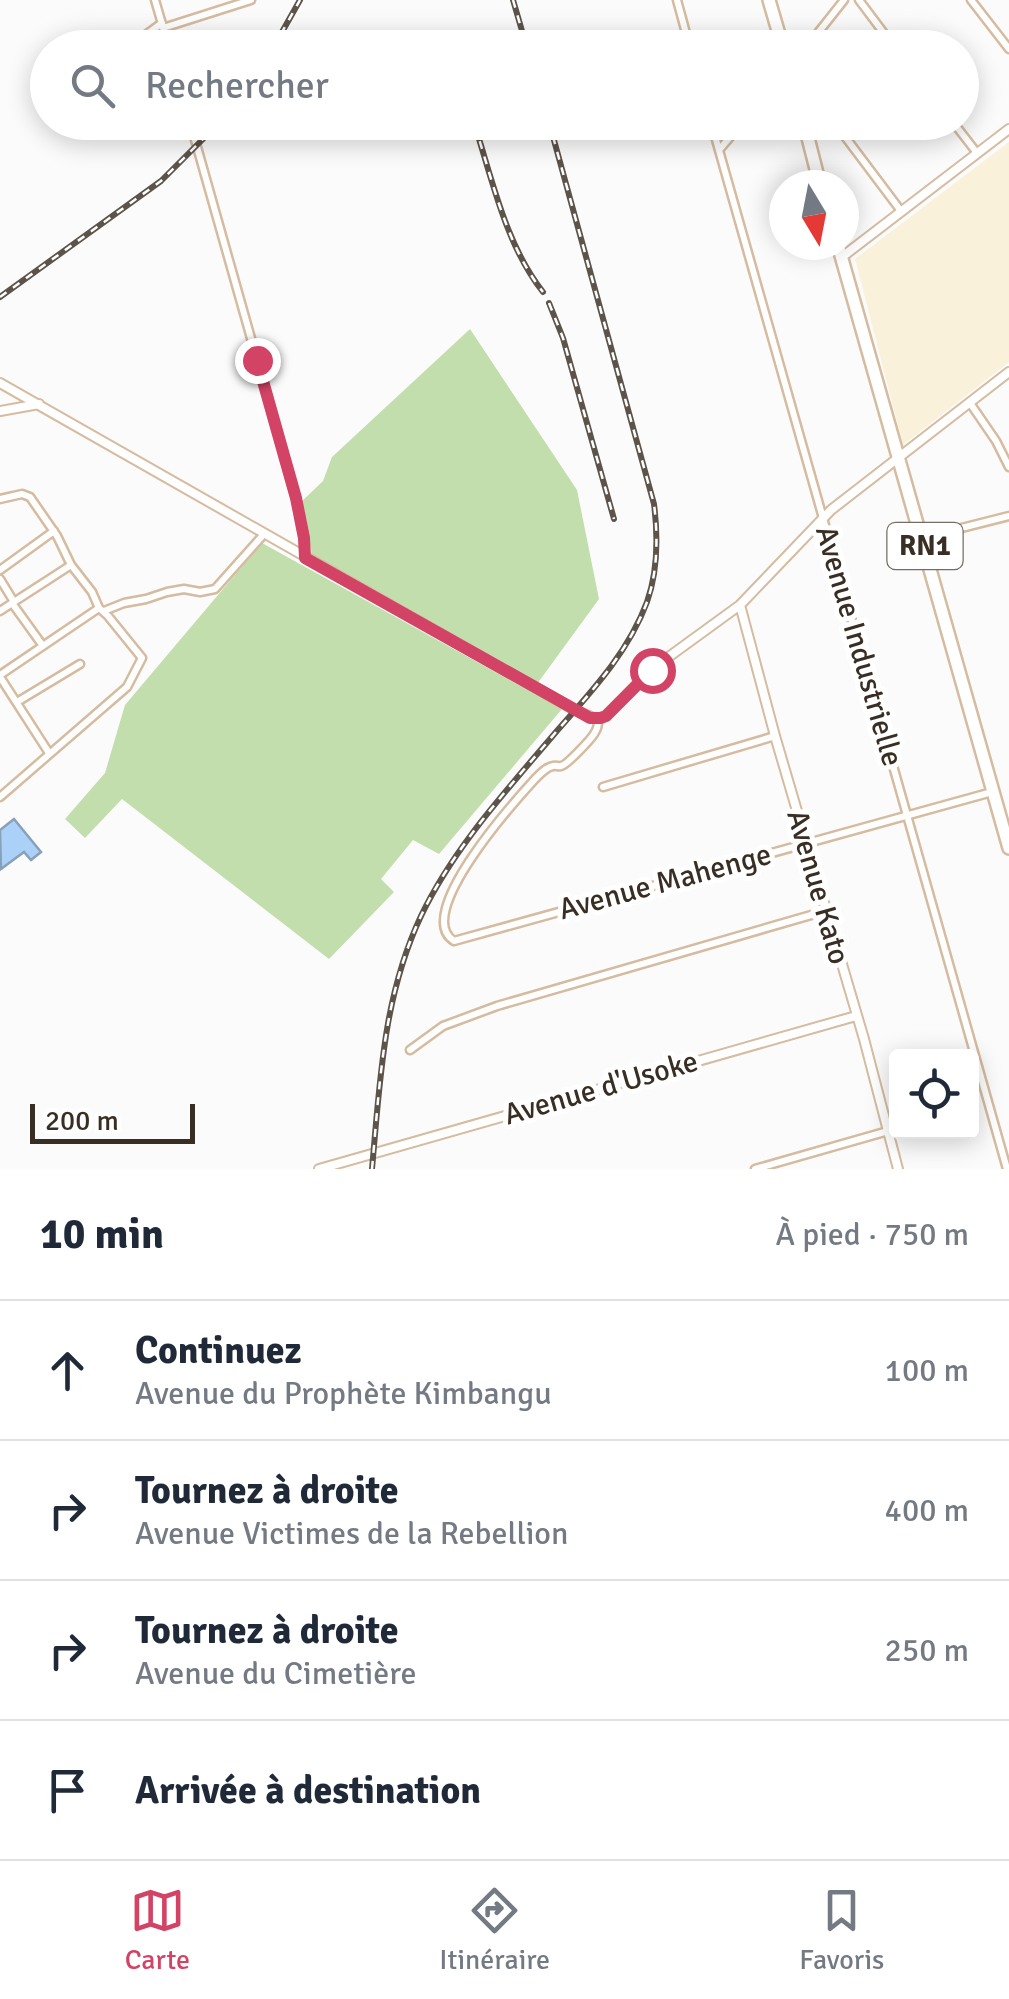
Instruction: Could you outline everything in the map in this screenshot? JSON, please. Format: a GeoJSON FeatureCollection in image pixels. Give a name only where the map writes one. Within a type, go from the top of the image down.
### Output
{"type":"FeatureCollection","features":[{"type":"Feature","properties":{"kind":"highway"},"geometry":{"type":"LineString","coordinates":[[769,0],[778,30]]}},
{"type":"Feature","properties":{"kind":"highway"},"geometry":{"type":"LineString","coordinates":[[809,140],[816,170]]}},
{"type":"Feature","properties":{"kind":"highway","name":"RN1"},"geometry":{"type":"LineString","coordinates":[[843,260],[993,792],[1006,824],[1009,848]]}},
{"type":"Feature","properties":{"kind":"street"},"geometry":{"type":"LineString","coordinates":[[156,0],[164,30]]}},
{"type":"Feature","properties":{"kind":"street"},"geometry":{"type":"LineString","coordinates":[[155,30],[252,0]]}},
{"type":"Feature","properties":{"kind":"street"},"geometry":{"type":"LineString","coordinates":[[676,0],[685,30]]}},
{"type":"Feature","properties":{"kind":"street"},"geometry":{"type":"LineString","coordinates":[[820,30],[844,0]]}},
{"type":"Feature","properties":{"kind":"street"},"geometry":{"type":"LineString","coordinates":[[859,0],[882,30]]}},
{"type":"Feature","properties":{"kind":"street"},"geometry":{"type":"LineString","coordinates":[[971,0],[1009,49]]}},
{"type":"Feature","properties":{"kind":"street"},"geometry":{"type":"LineString","coordinates":[[859,239],[901,212],[1009,128]]}},
{"type":"Feature","properties":{"kind":"street"},"geometry":{"type":"LineString","coordinates":[[195,140],[296,498],[305,558]]}},
{"type":"Feature","properties":{"kind":"street","name":"Avenue Industrielle"},"geometry":{"type":"LineString","coordinates":[[716,140],[1007,1169]]}},
{"type":"Feature","properties":{"kind":"street"},"geometry":{"type":"LineString","coordinates":[[719,150],[728,140]]}},
{"type":"Feature","properties":{"kind":"street"},"geometry":{"type":"LineString","coordinates":[[847,140],[901,212]]}},
{"type":"Feature","properties":{"kind":"street"},"geometry":{"type":"LineString","coordinates":[[966,140],[977,154]]}},
{"type":"Feature","properties":{"kind":"street"},"geometry":{"type":"LineString","coordinates":[[0,394],[4,386],[39,404],[305,558],[575,710],[598,719],[652,670],[740,605],[822,517],[1009,372]]}},
{"type":"Feature","properties":{"kind":"street"},"geometry":{"type":"LineString","coordinates":[[970,402],[1009,467]]}},
{"type":"Feature","properties":{"kind":"street"},"geometry":{"type":"LineString","coordinates":[[0,412],[39,404]]}},
{"type":"Feature","properties":{"kind":"street"},"geometry":{"type":"LineString","coordinates":[[0,499],[27,495],[44,515],[101,610],[142,658],[127,687],[0,797]]}},
{"type":"Feature","properties":{"kind":"street"},"geometry":{"type":"LineString","coordinates":[[922,538],[1009,516]]}},
{"type":"Feature","properties":{"kind":"street"},"geometry":{"type":"LineString","coordinates":[[0,570],[54,531]]}},
{"type":"Feature","properties":{"kind":"street"},"geometry":{"type":"LineString","coordinates":[[49,753],[0,676],[101,610],[167,592],[215,589],[264,534]]}},
{"type":"Feature","properties":{"kind":"street"},"geometry":{"type":"LineString","coordinates":[[0,611],[72,565]]}},
{"type":"Feature","properties":{"kind":"street"},"geometry":{"type":"LineString","coordinates":[[0,580],[43,646]]}},
{"type":"Feature","properties":{"kind":"street","name":"Avenue Kato"},"geometry":{"type":"LineString","coordinates":[[740,605],[898,1169]]}},
{"type":"Feature","properties":{"kind":"street"},"geometry":{"type":"LineString","coordinates":[[17,702],[80,664]]}},
{"type":"Feature","properties":{"kind":"street","name":"Avenue Mahenge"},"geometry":{"type":"LineString","coordinates":[[598,719],[595,733],[564,765],[551,766],[536,779],[463,871],[450,894],[444,918],[443,930],[448,938],[454,941],[993,792]]}},
{"type":"Feature","properties":{"kind":"street"},"geometry":{"type":"LineString","coordinates":[[602,787],[775,736]]}},
{"type":"Feature","properties":{"kind":"street"},"geometry":{"type":"LineString","coordinates":[[410,1050],[443,1026],[482,1011],[825,911]]}},
{"type":"Feature","properties":{"kind":"street","name":"Avenue d'Usoke"},"geometry":{"type":"LineString","coordinates":[[319,1169],[346,1165],[856,1016]]}},
{"type":"Feature","properties":{"kind":"street"},"geometry":{"type":"LineString","coordinates":[[755,1169],[888,1131]]}},
{"type":"Feature","properties":{"kind":"shaded area"},"geometry":{"type":"Polygon","coordinates":[[[1009,142],[1009,362],[903,445],[855,260],[1009,142]]]}},
{"type":"Feature","properties":{"kind":"green space"},"geometry":{"type":"Polygon","coordinates":[[[470,329],[577,490],[599,599],[537,684],[312,555],[301,502],[323,481],[332,457],[470,329]]]}},
{"type":"Feature","properties":{"kind":"green space"},"geometry":{"type":"Polygon","coordinates":[[[262,543],[562,709],[439,854],[413,840],[381,879],[394,892],[329,959],[122,799],[85,838],[65,819],[105,773],[125,705],[262,543]]]}},
{"type":"Feature","properties":{"kind":"water"},"geometry":{"type":"Polygon","coordinates":[[[14,819],[41,852],[31,860],[24,852],[1,869],[0,830],[14,819]]]}},
{"type":"Feature","properties":{"kind":"railway"},"geometry":{"type":"LineString","coordinates":[[283,30],[300,0]]}},
{"type":"Feature","properties":{"kind":"railway"},"geometry":{"type":"LineString","coordinates":[[513,0],[522,30]]}},
{"type":"Feature","properties":{"kind":"railway"},"geometry":{"type":"LineString","coordinates":[[0,297],[161,181],[202,140]]}},
{"type":"Feature","properties":{"kind":"railway"},"geometry":{"type":"LineString","coordinates":[[479,140],[510,234],[543,292]]}},
{"type":"Feature","properties":{"kind":"railway"},"geometry":{"type":"LineString","coordinates":[[372,1169],[391,1008],[421,916],[449,866],[482,820],[619,655],[639,621],[653,578],[654,504],[554,140]]}},
{"type":"Feature","properties":{"kind":"railway"},"geometry":{"type":"LineString","coordinates":[[549,303],[563,338],[614,519]]}},
{"type":"Feature","properties":{"kind":"route"},"geometry":{"type":"LineString","coordinates":[[257,360],[296,498],[305,558],[590,718],[606,716],[652,670]]}}]}
